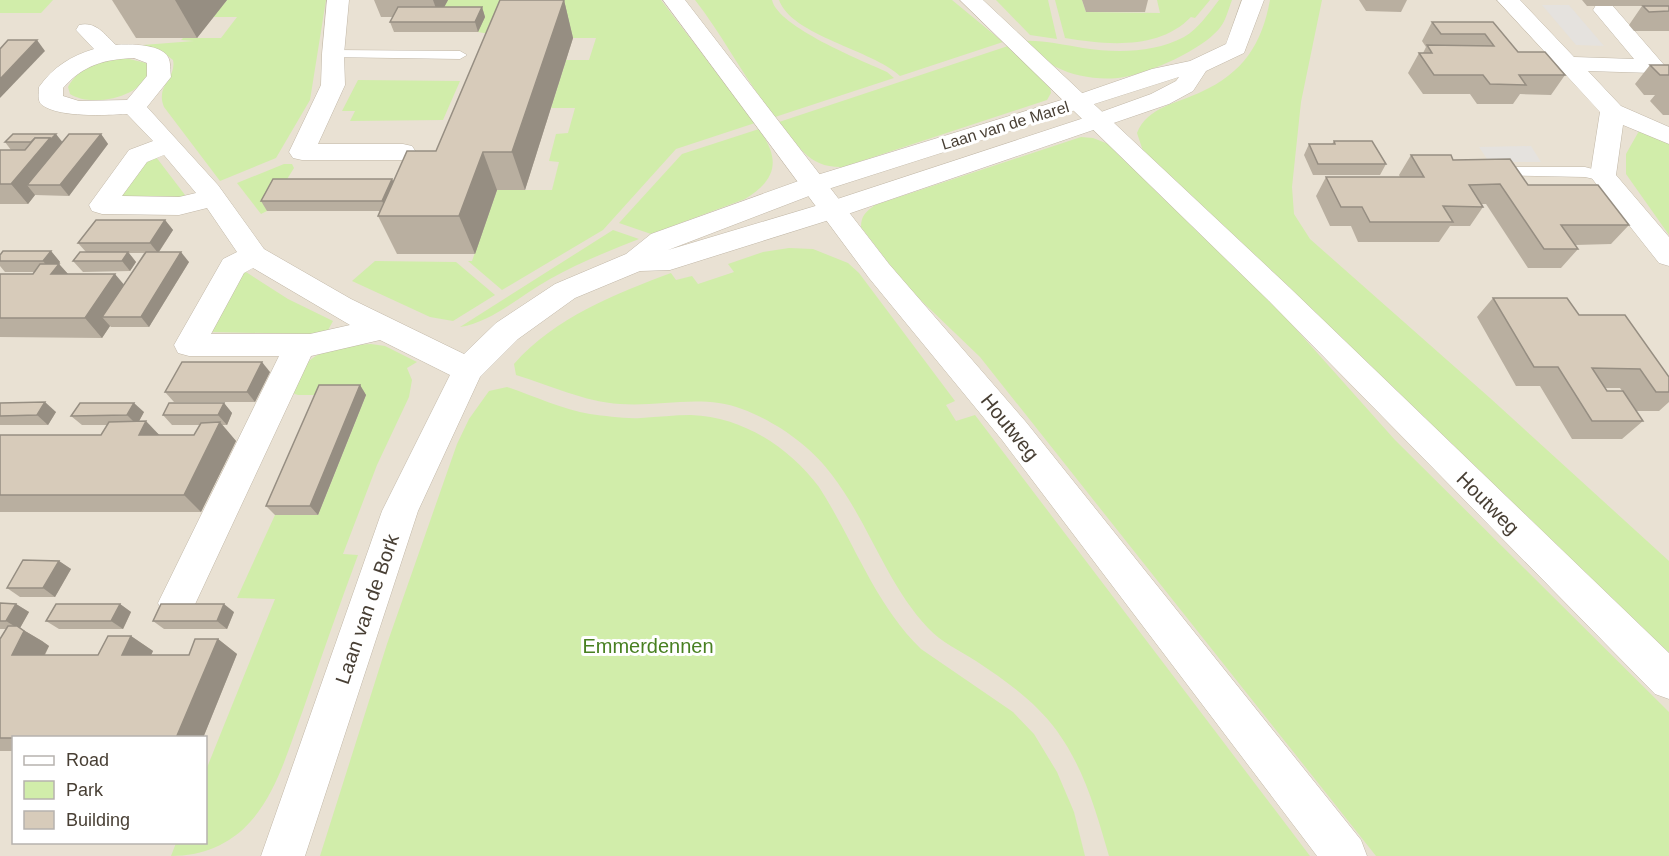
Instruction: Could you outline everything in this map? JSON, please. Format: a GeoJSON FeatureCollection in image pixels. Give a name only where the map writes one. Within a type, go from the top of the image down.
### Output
{"type":"FeatureCollection","features":[{"type":"Feature","properties":{"kind":"street"},"geometry":{"type":"LineString","coordinates":[[338,0],[333,54],[333,85],[302,152],[403,152]]}},
{"type":"Feature","properties":{"kind":"street","name":"Houtweg"},"geometry":{"type":"LineString","coordinates":[[674,0],[879,271],[1014,431],[1345,856]]}},
{"type":"Feature","properties":{"kind":"street","name":"Houtweg"},"geometry":{"type":"LineString","coordinates":[[970,0],[1279,294],[1669,681]]}},
{"type":"Feature","properties":{"kind":"street","name":"Laan van de Marel"},"geometry":{"type":"LineString","coordinates":[[813,185],[1089,112],[1160,99],[1185,86],[1197,66],[1236,48],[1252,0]]}},
{"type":"Feature","properties":{"kind":"street"},"geometry":{"type":"LineString","coordinates":[[1508,0],[1611,111],[1669,136]]}},
{"type":"Feature","properties":{"kind":"street"},"geometry":{"type":"LineString","coordinates":[[1567,64],[1653,66],[1604,10]]}},
{"type":"Feature","properties":{"kind":"street"},"geometry":{"type":"LineString","coordinates":[[87,30],[110,52]]}},
{"type":"Feature","properties":{"kind":"street"},"geometry":{"type":"LineString","coordinates":[[134,108],[159,77],[158,59],[136,51],[110,52],[90,57],[69,67],[51,87],[51,100],[78,108],[134,108],[170,144],[214,198],[254,256],[340,307],[468,370]]}},
{"type":"Feature","properties":{"kind":"street"},"geometry":{"type":"LineString","coordinates":[[1611,111],[1609,146],[1603,176],[1669,256]]}},
{"type":"Feature","properties":{"kind":"street","name":"Laan van de Marel"},"geometry":{"type":"LineString","coordinates":[[832,210],[1089,112]]}},
{"type":"Feature","properties":{"kind":"street"},"geometry":{"type":"LineString","coordinates":[[170,144],[138,156],[102,205],[179,206],[214,198]]}},
{"type":"Feature","properties":{"kind":"street","name":"Laan van de Bork"},"geometry":{"type":"LineString","coordinates":[[283,856],[400,511],[468,370],[507,331],[565,291],[636,261],[661,241],[813,185]]}},
{"type":"Feature","properties":{"kind":"street","name":"Laan van de Bork"},"geometry":{"type":"LineString","coordinates":[[636,261],[670,260],[832,210]]}},
{"type":"Feature","properties":{"kind":"street"},"geometry":{"type":"LineString","coordinates":[[254,256],[233,266],[189,345],[309,345],[384,328]]}},
{"type":"Feature","properties":{"kind":"street"},"geometry":{"type":"LineString","coordinates":[[177,603],[301,344]]}},
{"type":"Feature","properties":{"kind":"lane"},"geometry":{"type":"LineString","coordinates":[[333,54],[460,55]]}},
{"type":"Feature","properties":{"kind":"lane"},"geometry":{"type":"LineString","coordinates":[[1474,172],[1585,172],[1603,176]]}},
{"type":"Feature","properties":{"kind":"shaded area"},"geometry":{"type":"Polygon","coordinates":[[[0,0],[1669,0],[1669,856],[0,856],[0,0]]]}},
{"type":"Feature","properties":{"kind":"shaded area"},"geometry":{"type":"Polygon","coordinates":[[[1542,5],[1569,5],[1604,46],[1576,45],[1542,5]]]}},
{"type":"Feature","properties":{"kind":"shaded area"},"geometry":{"type":"Polygon","coordinates":[[[1531,146],[1541,162],[1489,162],[1479,147],[1531,146]]]}},
{"type":"Feature","properties":{"kind":"green space"},"geometry":{"type":"Polygon","coordinates":[[[0,0],[53,0],[41,13],[0,13],[0,0]]]}},
{"type":"Feature","properties":{"kind":"green space"},"geometry":{"type":"Polygon","coordinates":[[[227,0],[326,0],[310,100],[276,158],[220,181],[164,107],[162,93],[172,72],[173,60],[160,50],[130,46],[194,41],[181,40],[183,38],[221,38],[237,17],[213,17],[227,0]]]}},
{"type":"Feature","properties":{"kind":"green space"},"geometry":{"type":"Polygon","coordinates":[[[447,0],[661,0],[755,123],[676,149],[603,230],[502,290],[468,261],[472,261],[497,190],[552,190],[559,162],[549,161],[556,134],[568,133],[575,108],[551,108],[566,60],[589,60],[596,38],[511,38],[478,32],[439,17],[447,0]]]}},
{"type":"Feature","properties":{"kind":"green space"},"geometry":{"type":"Polygon","coordinates":[[[695,0],[772,0],[789,21],[804,31],[822,42],[887,72],[894,78],[775,117],[695,0]]]}},
{"type":"Feature","properties":{"kind":"green space"},"geometry":{"type":"Polygon","coordinates":[[[779,0],[952,0],[1003,42],[900,76],[872,58],[816,33],[800,23],[787,13],[779,0]]]}},
{"type":"Feature","properties":{"kind":"green space"},"geometry":{"type":"Polygon","coordinates":[[[996,0],[1048,0],[1057,39],[1030,35],[996,0]]]}},
{"type":"Feature","properties":{"kind":"green space"},"geometry":{"type":"Polygon","coordinates":[[[1055,0],[1082,0],[1086,12],[1160,13],[1157,0],[1210,0],[1195,18],[1191,17],[1178,28],[1164,35],[1148,40],[1115,43],[1065,38],[1055,0]]]}},
{"type":"Feature","properties":{"kind":"green space"},"geometry":{"type":"Polygon","coordinates":[[[1219,0],[1232,0],[1223,22],[1211,37],[1188,53],[1148,70],[1124,77],[1080,76],[1047,62],[1023,41],[1108,51],[1148,49],[1189,34],[1219,0]]]}},
{"type":"Feature","properties":{"kind":"green space"},"geometry":{"type":"Polygon","coordinates":[[[1270,0],[1322,0],[1301,102],[1292,187],[1294,214],[1310,239],[1490,398],[1669,561],[1669,653],[1143,151],[1137,133],[1148,117],[1164,107],[1216,84],[1239,66],[1256,43],[1270,0]]]}},
{"type":"Feature","properties":{"kind":"green space"},"geometry":{"type":"Polygon","coordinates":[[[1008,46],[1050,86],[1051,93],[1047,100],[843,167],[821,164],[813,160],[805,154],[779,122],[1008,46]]]}},
{"type":"Feature","properties":{"kind":"green space"},"geometry":{"type":"Polygon","coordinates":[[[125,58],[146,63],[149,69],[145,79],[138,87],[115,98],[103,100],[79,98],[70,94],[68,87],[85,69],[100,63],[125,58]]]}},
{"type":"Feature","properties":{"kind":"green space"},"geometry":{"type":"Polygon","coordinates":[[[358,80],[460,81],[443,120],[350,121],[355,111],[342,111],[358,80]]]}},
{"type":"Feature","properties":{"kind":"green space"},"geometry":{"type":"Polygon","coordinates":[[[759,129],[770,150],[772,168],[764,184],[745,199],[651,234],[619,223],[682,154],[759,129]]]}},
{"type":"Feature","properties":{"kind":"green space"},"geometry":{"type":"Polygon","coordinates":[[[1639,131],[1669,143],[1669,235],[1626,174],[1626,154],[1639,131]]]}},
{"type":"Feature","properties":{"kind":"green space"},"geometry":{"type":"Polygon","coordinates":[[[1081,137],[1093,138],[1111,145],[1269,299],[1395,440],[1669,712],[1669,856],[1376,856],[980,357],[906,286],[861,227],[863,216],[875,205],[1081,137]]]}},
{"type":"Feature","properties":{"kind":"green space"},"geometry":{"type":"Polygon","coordinates":[[[156,157],[185,197],[121,196],[140,168],[156,157]]]}},
{"type":"Feature","properties":{"kind":"green space"},"geometry":{"type":"Polygon","coordinates":[[[284,164],[292,164],[294,168],[267,211],[261,214],[237,183],[284,164]]]}},
{"type":"Feature","properties":{"kind":"green space"},"geometry":{"type":"Polygon","coordinates":[[[613,230],[639,239],[572,268],[495,314],[460,327],[613,230]]]}},
{"type":"Feature","properties":{"kind":"green space"},"geometry":{"type":"Polygon","coordinates":[[[789,248],[813,249],[848,263],[859,273],[955,401],[946,405],[956,421],[975,415],[1310,856],[1109,856],[1082,776],[1067,746],[1049,720],[1020,693],[928,628],[900,592],[857,513],[832,475],[814,454],[792,436],[767,420],[727,405],[712,402],[607,403],[580,397],[516,375],[514,364],[530,348],[567,320],[608,298],[671,273],[676,280],[692,276],[698,284],[734,272],[728,264],[763,252],[789,248]]]}},
{"type":"Feature","properties":{"kind":"green space"},"geometry":{"type":"Polygon","coordinates":[[[375,261],[456,262],[495,295],[453,321],[430,317],[352,281],[375,261]]]}},
{"type":"Feature","properties":{"kind":"green space"},"geometry":{"type":"Polygon","coordinates":[[[246,272],[288,299],[333,321],[327,332],[315,334],[209,332],[243,273],[246,272]]]}},
{"type":"Feature","properties":{"kind":"green space"},"geometry":{"type":"Polygon","coordinates":[[[355,345],[385,346],[417,362],[407,368],[412,380],[409,397],[377,465],[343,554],[358,555],[282,768],[260,809],[234,837],[215,848],[194,854],[171,856],[176,844],[207,844],[207,768],[275,599],[237,598],[275,515],[318,515],[366,395],[298,395],[292,393],[302,369],[313,358],[329,350],[355,345]]]}},
{"type":"Feature","properties":{"kind":"green space","name":"Emmerdennen"},"geometry":{"type":"Polygon","coordinates":[[[507,387],[559,406],[590,414],[629,418],[691,415],[729,421],[763,437],[794,459],[819,487],[877,592],[905,631],[921,649],[1013,712],[1034,734],[1057,772],[1074,812],[1085,856],[320,856],[387,644],[457,444],[469,419],[489,391],[507,387]]]}},
{"type":"Feature","properties":{"kind":"building"},"geometry":{"type":"Polygon","coordinates":[[[500,0],[564,0],[512,152],[483,152],[459,216],[378,216],[407,151],[436,151],[500,0]]]}},
{"type":"Feature","properties":{"kind":"building"},"geometry":{"type":"Polygon","coordinates":[[[1643,6],[1669,6],[1669,11],[1649,12],[1643,6]]]}},
{"type":"Feature","properties":{"kind":"building"},"geometry":{"type":"Polygon","coordinates":[[[398,7],[482,7],[475,22],[390,22],[398,7]]]}},
{"type":"Feature","properties":{"kind":"building"},"geometry":{"type":"Polygon","coordinates":[[[1432,22],[1493,22],[1518,52],[1545,52],[1565,75],[1519,75],[1526,85],[1490,84],[1483,75],[1434,75],[1419,53],[1432,53],[1427,45],[1494,46],[1485,34],[1441,34],[1432,22]]]}},
{"type":"Feature","properties":{"kind":"building"},"geometry":{"type":"Polygon","coordinates":[[[8,40],[37,40],[0,79],[0,49],[8,40]]]}},
{"type":"Feature","properties":{"kind":"building"},"geometry":{"type":"Polygon","coordinates":[[[1650,65],[1669,65],[1669,75],[1660,75],[1650,65]]]}},
{"type":"Feature","properties":{"kind":"building"},"geometry":{"type":"Polygon","coordinates":[[[13,134],[56,134],[51,139],[35,138],[31,142],[5,142],[13,134]]]}},
{"type":"Feature","properties":{"kind":"building"},"geometry":{"type":"Polygon","coordinates":[[[69,134],[101,134],[60,185],[27,185],[69,134]]]}},
{"type":"Feature","properties":{"kind":"building"},"geometry":{"type":"Polygon","coordinates":[[[35,138],[50,138],[11,184],[0,184],[0,150],[25,150],[35,138]]]}},
{"type":"Feature","properties":{"kind":"building"},"geometry":{"type":"Polygon","coordinates":[[[1334,141],[1372,141],[1386,164],[1318,164],[1309,144],[1335,144],[1334,141]]]}},
{"type":"Feature","properties":{"kind":"building"},"geometry":{"type":"Polygon","coordinates":[[[1411,155],[1451,155],[1453,160],[1510,159],[1528,185],[1598,185],[1629,225],[1561,225],[1578,249],[1544,249],[1500,184],[1469,185],[1483,207],[1443,206],[1453,222],[1370,222],[1362,207],[1341,207],[1326,177],[1424,177],[1411,155]]]}},
{"type":"Feature","properties":{"kind":"building"},"geometry":{"type":"Polygon","coordinates":[[[273,179],[392,179],[382,201],[261,201],[273,179]]]}},
{"type":"Feature","properties":{"kind":"building"},"geometry":{"type":"Polygon","coordinates":[[[96,220],[165,220],[150,243],[78,243],[96,220]]]}},
{"type":"Feature","properties":{"kind":"building"},"geometry":{"type":"Polygon","coordinates":[[[3,251],[51,251],[43,261],[0,261],[3,251]]]}},
{"type":"Feature","properties":{"kind":"building"},"geometry":{"type":"Polygon","coordinates":[[[80,252],[128,252],[122,261],[73,261],[80,252]]]}},
{"type":"Feature","properties":{"kind":"building"},"geometry":{"type":"Polygon","coordinates":[[[146,252],[181,252],[141,317],[102,317],[146,252]]]}},
{"type":"Feature","properties":{"kind":"building"},"geometry":{"type":"Polygon","coordinates":[[[40,264],[59,264],[51,274],[115,274],[85,318],[0,318],[0,274],[33,274],[40,264]]]}},
{"type":"Feature","properties":{"kind":"building"},"geometry":{"type":"Polygon","coordinates":[[[1493,298],[1567,298],[1579,315],[1625,315],[1669,377],[1669,392],[1656,392],[1640,369],[1592,368],[1607,391],[1623,391],[1643,421],[1592,421],[1558,367],[1534,367],[1493,298]]]}},
{"type":"Feature","properties":{"kind":"building"},"geometry":{"type":"Polygon","coordinates":[[[182,362],[262,362],[247,392],[165,392],[182,362]]]}},
{"type":"Feature","properties":{"kind":"building"},"geometry":{"type":"Polygon","coordinates":[[[319,385],[360,385],[310,506],[266,506],[319,385]]]}},
{"type":"Feature","properties":{"kind":"building"},"geometry":{"type":"Polygon","coordinates":[[[45,402],[37,415],[0,416],[0,403],[45,402]]]}},
{"type":"Feature","properties":{"kind":"building"},"geometry":{"type":"Polygon","coordinates":[[[80,403],[134,403],[127,415],[71,416],[80,403]]]}},
{"type":"Feature","properties":{"kind":"building"},"geometry":{"type":"Polygon","coordinates":[[[169,403],[224,403],[218,415],[163,415],[169,403]]]}},
{"type":"Feature","properties":{"kind":"building"},"geometry":{"type":"Polygon","coordinates":[[[146,421],[139,435],[194,435],[201,423],[220,422],[184,495],[0,495],[0,435],[101,435],[109,422],[146,421]]]}},
{"type":"Feature","properties":{"kind":"building"},"geometry":{"type":"Polygon","coordinates":[[[23,560],[59,561],[43,588],[7,588],[23,560]]]}},
{"type":"Feature","properties":{"kind":"building"},"geometry":{"type":"Polygon","coordinates":[[[0,603],[16,604],[6,621],[0,621],[0,603]]]}},
{"type":"Feature","properties":{"kind":"building"},"geometry":{"type":"Polygon","coordinates":[[[56,604],[120,604],[111,621],[46,621],[56,604]]]}},
{"type":"Feature","properties":{"kind":"building"},"geometry":{"type":"Polygon","coordinates":[[[161,604],[224,604],[217,621],[153,621],[161,604]]]}},
{"type":"Feature","properties":{"kind":"building"},"geometry":{"type":"Polygon","coordinates":[[[8,626],[17,626],[24,631],[12,655],[98,655],[108,636],[131,636],[122,655],[189,655],[195,639],[218,639],[177,736],[12,736],[12,738],[0,738],[0,639],[8,626]]]}}]}
